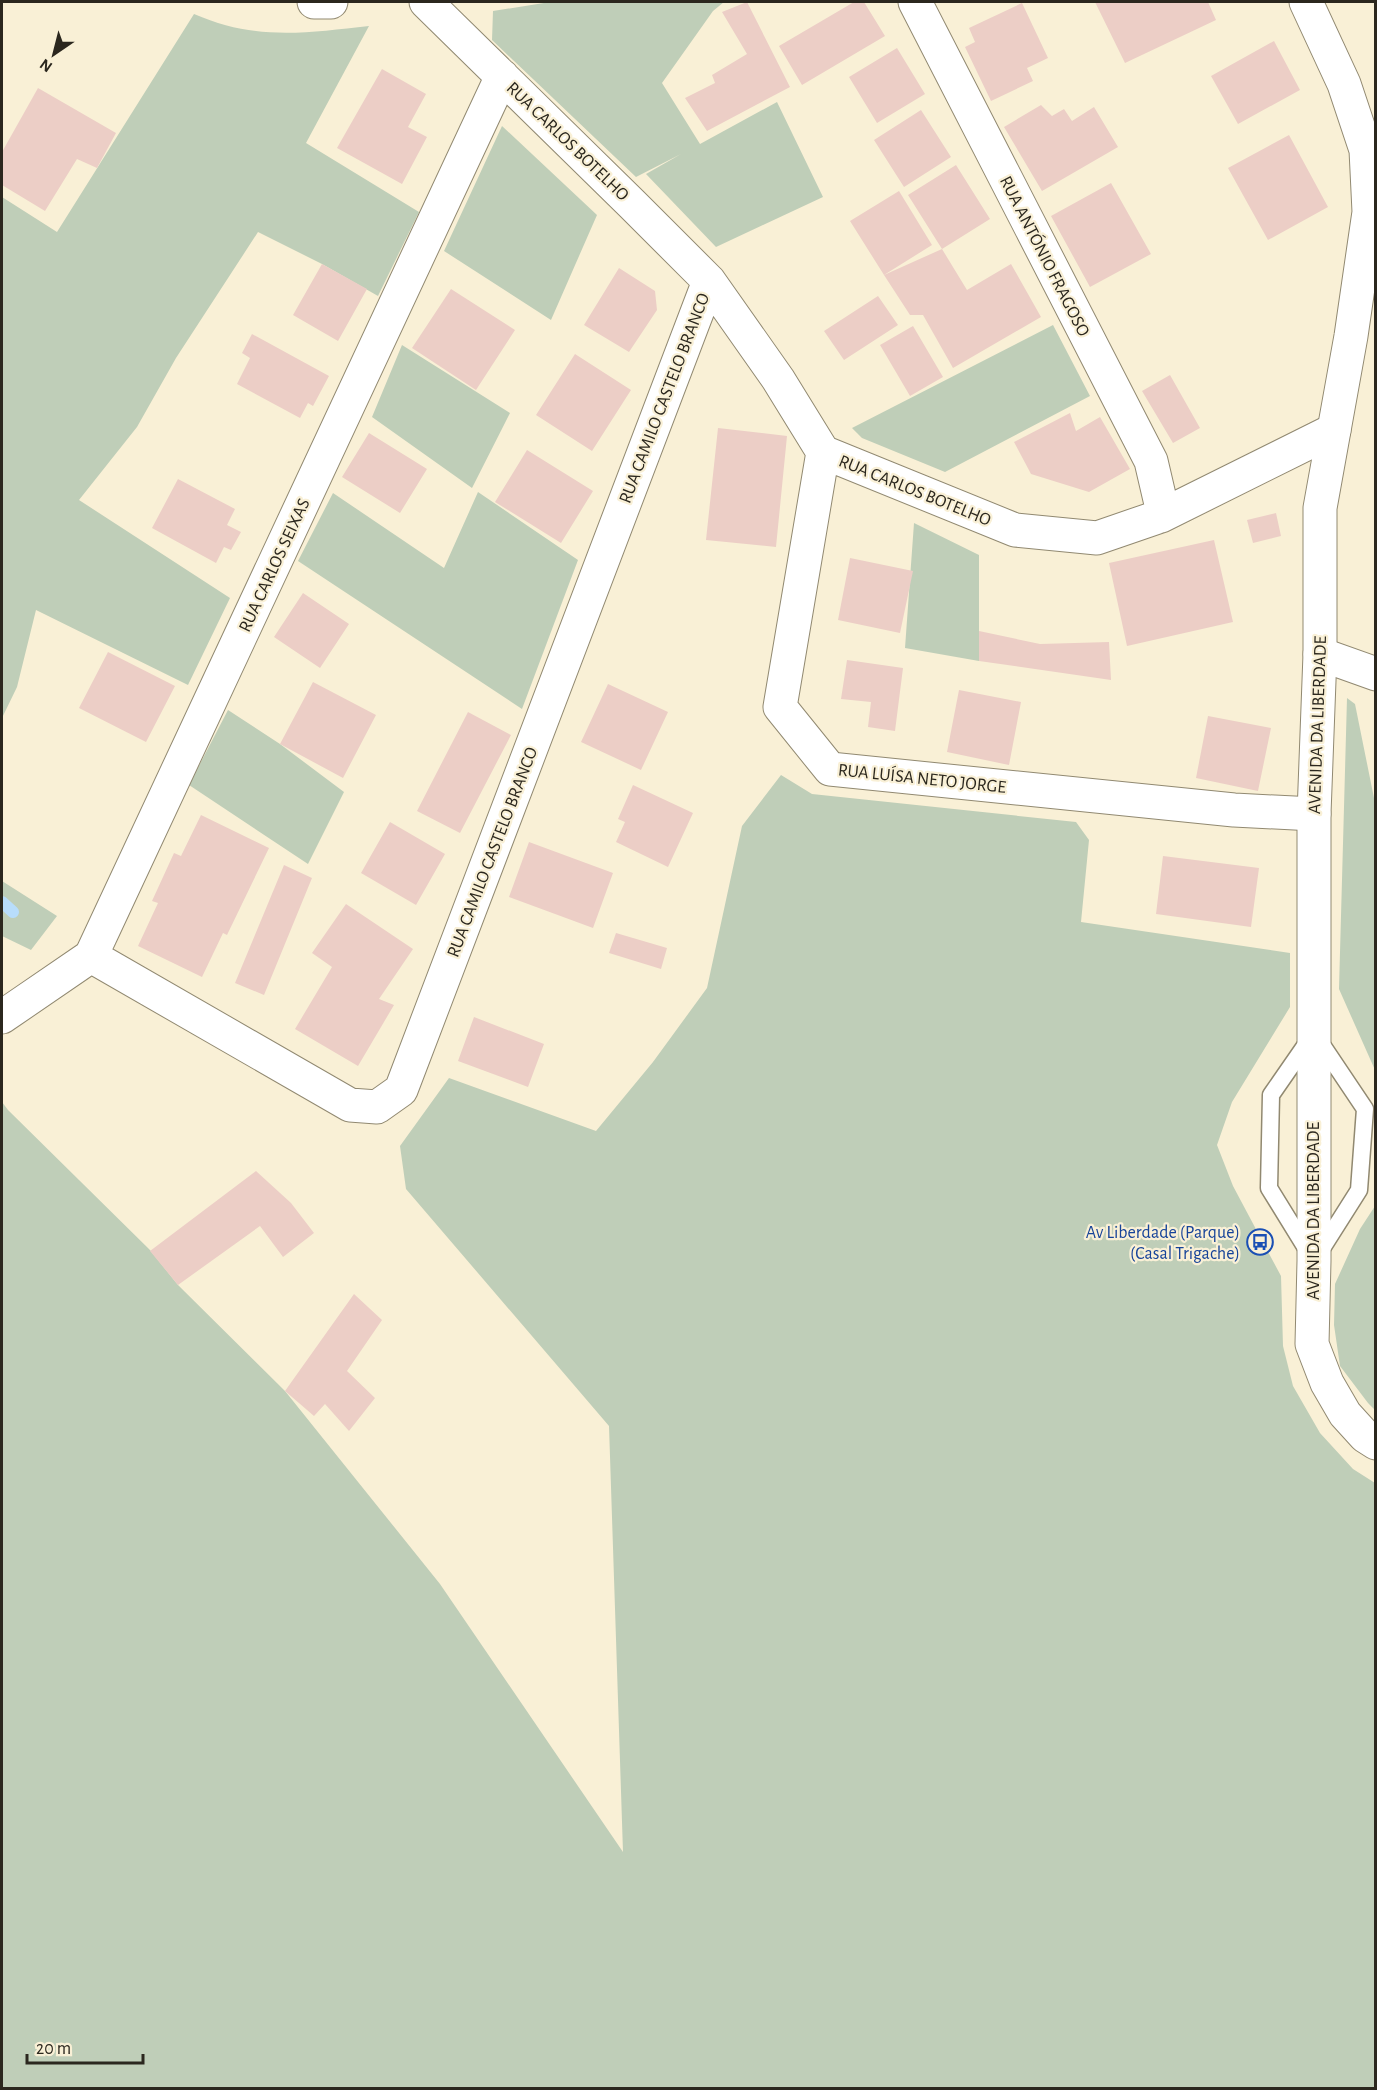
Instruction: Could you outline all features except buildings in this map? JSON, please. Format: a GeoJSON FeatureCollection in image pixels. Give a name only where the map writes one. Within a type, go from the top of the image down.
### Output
{"type":"FeatureCollection","features":[{"type":"Feature","properties":{"kind":"street"},"geometry":{"type":"LineString","coordinates":[[314,2],[332,2]]}},
{"type":"Feature","properties":{"kind":"street","name":"RUA CARLOS BOTELHO"},"geometry":{"type":"LineString","coordinates":[[426,2],[709,281],[778,379],[823,452],[1015,530],[1097,538],[1161,516],[1334,430]]}},
{"type":"Feature","properties":{"kind":"street","name":"RUA ANTÓNIO FRAGOSO"},"geometry":{"type":"LineString","coordinates":[[915,2],[1150,461],[1161,504],[1161,516]]}},
{"type":"Feature","properties":{"kind":"street","name":"AVENIDA DA LIBERDADE"},"geometry":{"type":"LineString","coordinates":[[1306,2],[1344,84],[1366,150],[1369,212],[1351,336],[1320,508],[1320,654],[1314,814],[1312,1344],[1327,1383],[1345,1414],[1365,1436],[1376,1443]]}},
{"type":"Feature","properties":{"kind":"street","name":"RUA CARLOS SEIXAS"},"geometry":{"type":"LineString","coordinates":[[91,956],[502,76]]}},
{"type":"Feature","properties":{"kind":"street","name":"RUA CAMILO CASTELO BRANCO"},"geometry":{"type":"LineString","coordinates":[[91,956],[350,1106],[377,1107],[401,1090],[709,281]]}},
{"type":"Feature","properties":{"kind":"street","name":"RUA LUÍSA NETO JORGE"},"geometry":{"type":"LineString","coordinates":[[823,452],[780,707],[831,770],[1234,810],[1314,814]]}},
{"type":"Feature","properties":{"kind":"street"},"geometry":{"type":"LineString","coordinates":[[1320,654],[1376,674]]}},
{"type":"Feature","properties":{"kind":"street"},"geometry":{"type":"LineString","coordinates":[[2,1017],[91,956]]}},
{"type":"Feature","properties":{"kind":"lane"},"geometry":{"type":"LineString","coordinates":[[1314,1033],[1365,1109],[1359,1190],[1314,1261],[1269,1188],[1271,1095],[1314,1033]]}},
{"type":"Feature","properties":{"kind":"green space"},"geometry":{"type":"Polygon","coordinates":[[[550,2],[724,2],[713,11],[662,83],[700,144],[777,102],[823,197],[716,247],[646,174],[681,154],[636,177],[492,40],[493,11],[550,2]]]}},
{"type":"Feature","properties":{"kind":"green space"},"geometry":{"type":"Polygon","coordinates":[[[194,14],[217,23],[260,32],[323,31],[369,26],[306,143],[419,212],[378,296],[322,264],[258,232],[176,358],[137,427],[79,500],[230,598],[188,685],[36,610],[17,687],[2,718],[2,197],[57,232],[194,14]]]}},
{"type":"Feature","properties":{"kind":"green space"},"geometry":{"type":"Polygon","coordinates":[[[502,126],[597,215],[551,320],[444,251],[502,126]]]}},
{"type":"Feature","properties":{"kind":"green space"},"geometry":{"type":"Polygon","coordinates":[[[1053,325],[1090,396],[945,472],[862,438],[852,428],[1053,325]]]}},
{"type":"Feature","properties":{"kind":"green space"},"geometry":{"type":"Polygon","coordinates":[[[402,345],[510,413],[472,488],[372,417],[402,345]]]}},
{"type":"Feature","properties":{"kind":"green space"},"geometry":{"type":"Polygon","coordinates":[[[478,492],[578,560],[522,709],[298,561],[333,493],[444,568],[478,492]]]}},
{"type":"Feature","properties":{"kind":"green space"},"geometry":{"type":"Polygon","coordinates":[[[914,523],[979,555],[979,661],[905,648],[914,523]]]}},
{"type":"Feature","properties":{"kind":"green space"},"geometry":{"type":"Polygon","coordinates":[[[1347,698],[1355,704],[1375,803],[1375,1070],[1339,989],[1347,698]]]}},
{"type":"Feature","properties":{"kind":"green space"},"geometry":{"type":"Polygon","coordinates":[[[228,710],[280,744],[344,792],[308,864],[189,785],[228,710]]]}},
{"type":"Feature","properties":{"kind":"green space"},"geometry":{"type":"Polygon","coordinates":[[[781,775],[812,794],[1076,822],[1089,840],[1081,922],[1290,953],[1290,1007],[1232,1102],[1217,1145],[1233,1186],[1281,1276],[1283,1346],[1293,1386],[1320,1433],[1353,1469],[1375,1483],[1375,2088],[2,2088],[2,1102],[150,1250],[178,1285],[285,1391],[440,1584],[623,1852],[609,1426],[406,1189],[400,1146],[449,1078],[596,1131],[653,1062],[707,988],[742,826],[781,775]]]}},
{"type":"Feature","properties":{"kind":"green space"},"geometry":{"type":"Polygon","coordinates":[[[2,881],[57,916],[31,950],[2,936],[2,881]]]}},
{"type":"Feature","properties":{"kind":"green space"},"geometry":{"type":"Polygon","coordinates":[[[1375,1206],[1375,1410],[1340,1366],[1334,1325],[1335,1284],[1360,1229],[1375,1206]]]}},
{"type":"Feature","properties":{"kind":"waterway"},"geometry":{"type":"LineString","coordinates":[[2,902],[13,912]]}},
{"type":"Feature","properties":{"kind":"place","name":"Av Liberdade (Parque) (Casal Trigache)"},"geometry":{"type":"Point","coordinates":[1260,1242]}}]}
